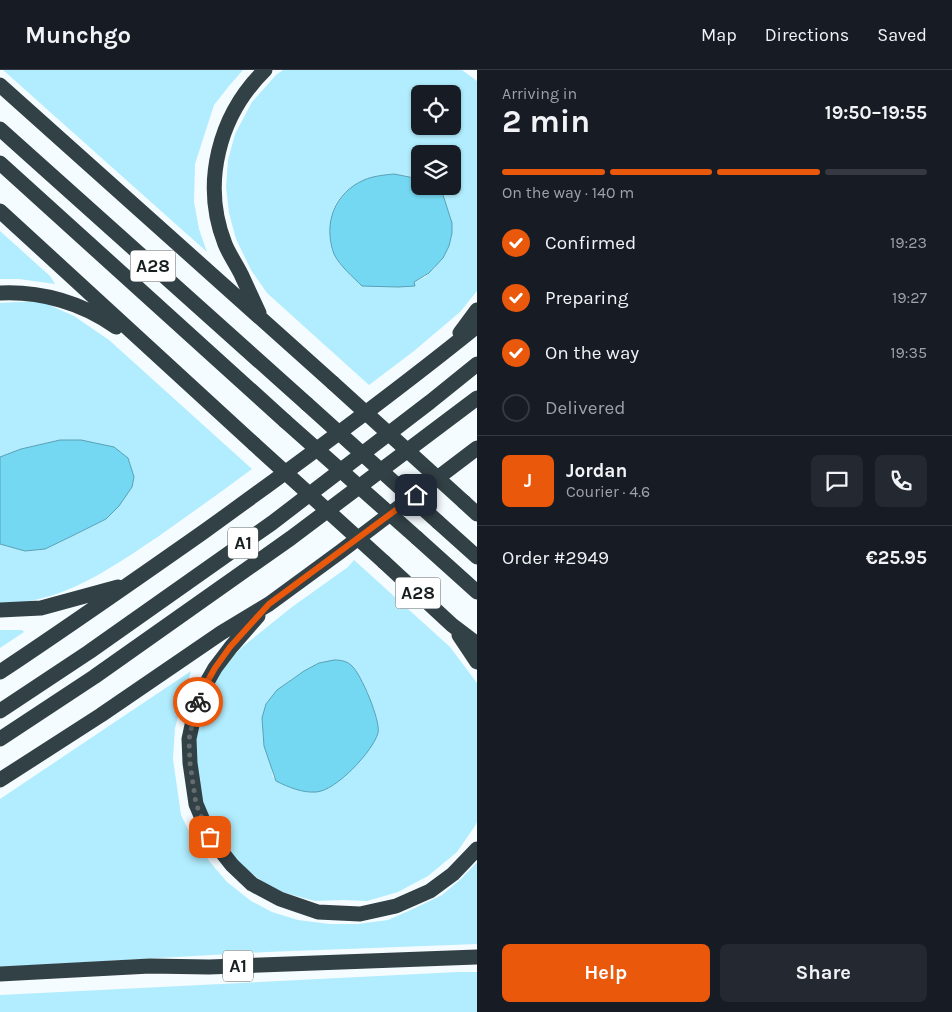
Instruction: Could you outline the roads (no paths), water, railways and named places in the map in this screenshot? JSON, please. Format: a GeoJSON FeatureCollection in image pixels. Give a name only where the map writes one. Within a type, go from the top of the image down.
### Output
{"type":"FeatureCollection","features":[{"type":"Feature","properties":{"kind":"highway","name":"A28"},"geometry":{"type":"LineString","coordinates":[[261,319],[225,244],[217,218],[214,196],[215,168],[222,138],[229,119],[242,97],[256,78],[265,70]]}},
{"type":"Feature","properties":{"kind":"highway","name":"A28"},"geometry":{"type":"LineString","coordinates":[[0,85],[477,514]]}},
{"type":"Feature","properties":{"kind":"highway","name":"A28"},"geometry":{"type":"LineString","coordinates":[[0,129],[477,557]]}},
{"type":"Feature","properties":{"kind":"highway","name":"A28"},"geometry":{"type":"LineString","coordinates":[[0,163],[477,592]]}},
{"type":"Feature","properties":{"kind":"highway","name":"A28"},"geometry":{"type":"LineString","coordinates":[[0,210],[452,625],[477,644]]}},
{"type":"Feature","properties":{"kind":"highway"},"geometry":{"type":"LineString","coordinates":[[0,293],[32,294],[82,307],[113,325],[166,363]]}},
{"type":"Feature","properties":{"kind":"highway"},"geometry":{"type":"LineString","coordinates":[[447,350],[477,310]]}},
{"type":"Feature","properties":{"kind":"highway","name":"A1"},"geometry":{"type":"LineString","coordinates":[[0,672],[70,626],[266,487],[477,326]]}},
{"type":"Feature","properties":{"kind":"highway","name":"A1"},"geometry":{"type":"LineString","coordinates":[[0,711],[89,652],[272,523],[477,364]]}},
{"type":"Feature","properties":{"kind":"highway","name":"A1"},"geometry":{"type":"LineString","coordinates":[[0,739],[94,677],[291,538],[477,398]]}},
{"type":"Feature","properties":{"kind":"highway"},"geometry":{"type":"LineString","coordinates":[[0,780],[101,715],[221,633],[269,604],[477,448]]}},
{"type":"Feature","properties":{"kind":"highway","name":"A1"},"geometry":{"type":"LineString","coordinates":[[0,610],[41,608],[130,584]]}},
{"type":"Feature","properties":{"kind":"highway"},"geometry":{"type":"LineString","coordinates":[[269,604],[230,647],[215,668],[202,691],[189,739],[190,763],[196,804],[210,837],[232,865],[252,884],[280,899],[318,912],[360,914],[396,906],[430,891],[453,874],[477,849]]}},
{"type":"Feature","properties":{"kind":"highway","name":"A28"},"geometry":{"type":"LineString","coordinates":[[452,625],[477,662]]}},
{"type":"Feature","properties":{"kind":"highway","name":"A1"},"geometry":{"type":"LineString","coordinates":[[0,974],[150,966],[209,967],[477,957]]}}]}
